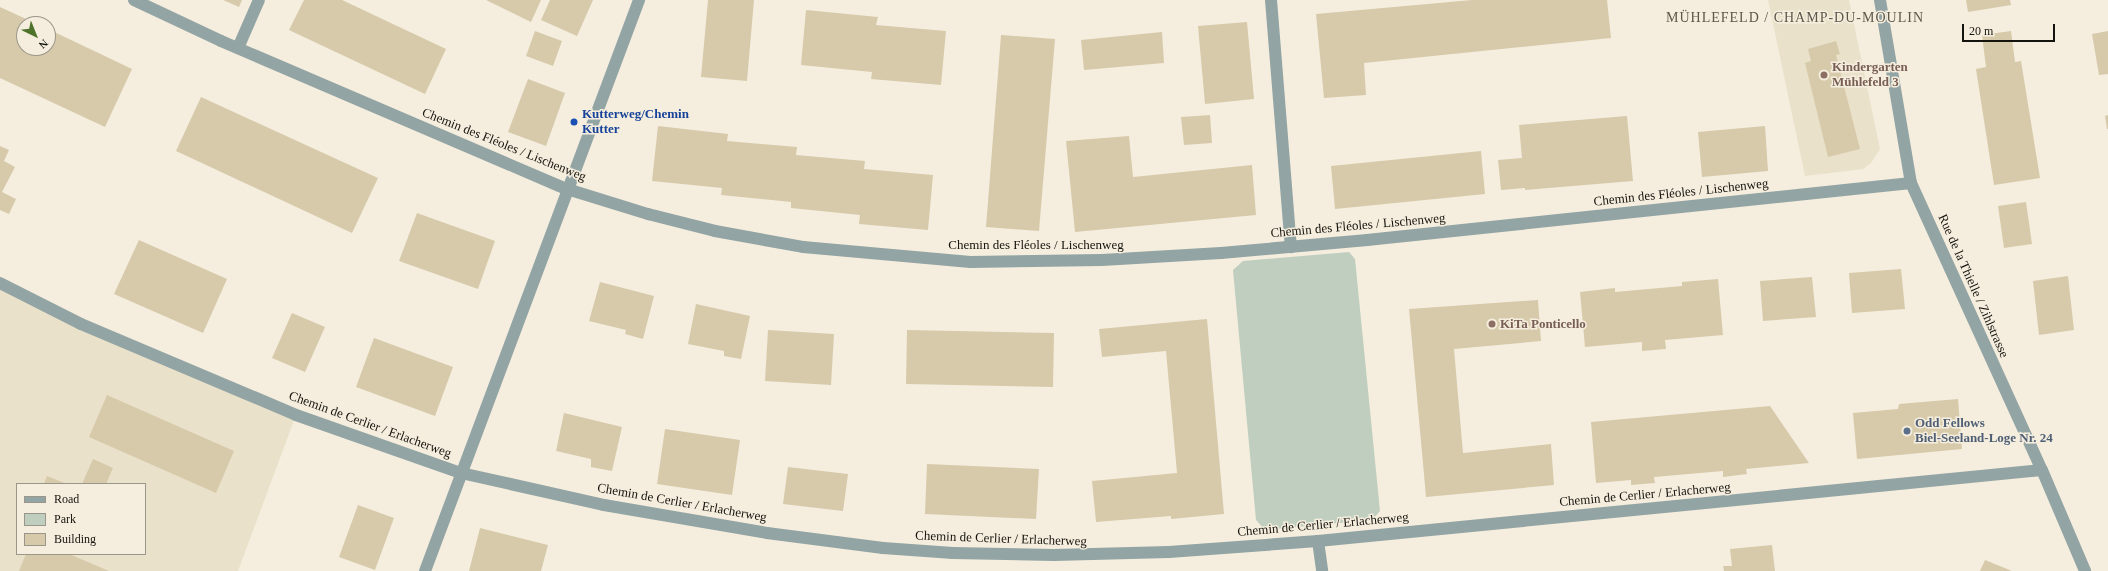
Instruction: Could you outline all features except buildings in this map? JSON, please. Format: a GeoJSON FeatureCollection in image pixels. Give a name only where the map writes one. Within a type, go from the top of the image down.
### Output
{"type":"FeatureCollection","features":[{"type":"Feature","properties":{"kind":"street","name":"Chemin des Fléoles / Lischenweg"},"geometry":{"type":"LineString","coordinates":[[134,0],[238,48],[567,189],[648,214],[722,232],[803,247],[970,262],[1102,260],[1291,247],[1911,183]]}},
{"type":"Feature","properties":{"kind":"street"},"geometry":{"type":"LineString","coordinates":[[238,48],[259,0]]}},
{"type":"Feature","properties":{"kind":"street"},"geometry":{"type":"LineString","coordinates":[[425,571],[553,233],[567,189],[639,0]]}},
{"type":"Feature","properties":{"kind":"street"},"geometry":{"type":"LineString","coordinates":[[1271,0],[1291,247]]}},
{"type":"Feature","properties":{"kind":"street","name":"Rue de la Thielle / Zihlstrasse"},"geometry":{"type":"LineString","coordinates":[[1880,0],[1911,183],[2042,470],[2084,571]]}},
{"type":"Feature","properties":{"kind":"street","name":"Chemin de Cerlier / Erlacherweg"},"geometry":{"type":"LineString","coordinates":[[0,284],[81,324],[296,415],[461,473],[604,505],[766,533],[883,548],[953,553],[1102,556],[1318,541],[2042,470]]}},
{"type":"Feature","properties":{"kind":"street"},"geometry":{"type":"LineString","coordinates":[[1318,541],[1322,571]]}},
{"type":"Feature","properties":{"kind":"shaded area","name":"Kindergarten Mühlefeld 3"},"geometry":{"type":"Polygon","coordinates":[[[1768,0],[1849,0],[1880,149],[1871,163],[1863,169],[1805,176],[1768,0]]]}},
{"type":"Feature","properties":{"kind":"shaded area"},"geometry":{"type":"Polygon","coordinates":[[[0,283],[296,415],[238,571],[0,571],[0,283]]]}},
{"type":"Feature","properties":{"kind":"green space"},"geometry":{"type":"Polygon","coordinates":[[[1349,252],[1355,259],[1380,511],[1372,520],[1265,530],[1256,520],[1233,270],[1243,261],[1349,252]]]}},
{"type":"Feature","properties":{"kind":"place","name":"Kindergarten Mühlefeld 3"},"geometry":{"type":"Point","coordinates":[1824,75]}},
{"type":"Feature","properties":{"kind":"place","name":"Kutterweg/Chemin Kutter"},"geometry":{"type":"Point","coordinates":[574,122]}},
{"type":"Feature","properties":{"kind":"place","name":"KiTa Ponticello"},"geometry":{"type":"Point","coordinates":[1492,324]}},
{"type":"Feature","properties":{"kind":"place","name":"Odd Fellows Biel-Seeland-Loge Nr. 24"},"geometry":{"type":"Point","coordinates":[1907,431]}},
{"type":"Feature","properties":{"kind":"district","name":"MÜHLEFELD / CHAMP-DU-MOULIN"},"geometry":{"type":"Point","coordinates":[1795,18]}}]}
